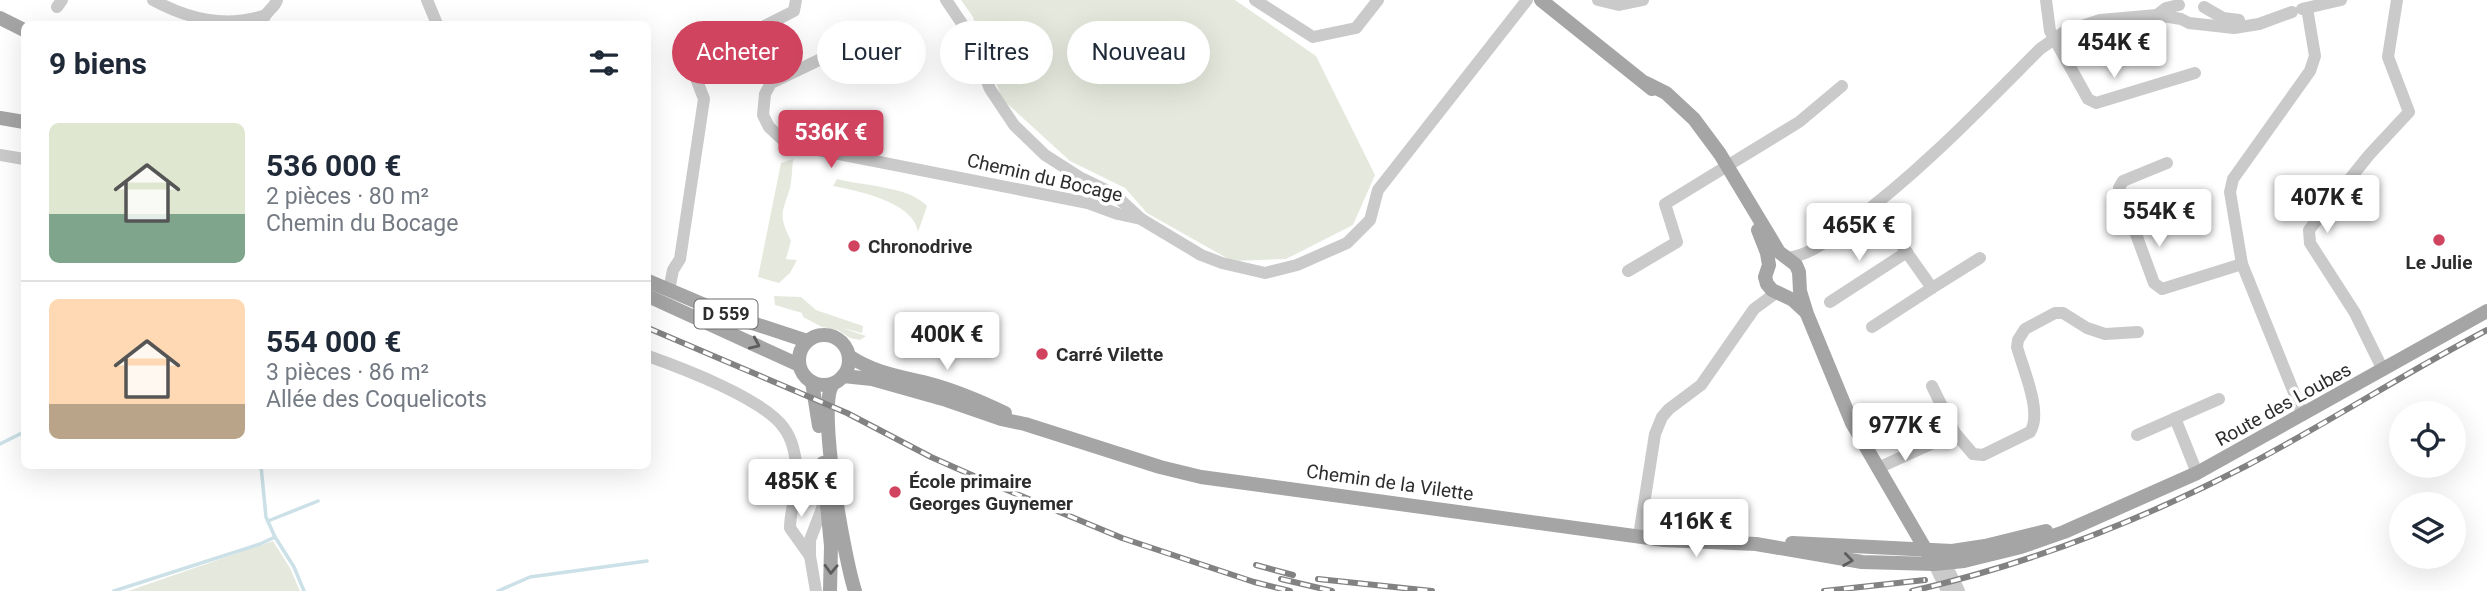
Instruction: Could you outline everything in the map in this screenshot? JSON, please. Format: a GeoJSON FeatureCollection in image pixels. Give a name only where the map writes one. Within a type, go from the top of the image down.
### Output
{"type":"FeatureCollection","features":[{"type":"Feature","properties":{"kind":"main road"},"geometry":{"type":"LineString","coordinates":[[1541,0],[1574,28],[1598,43]]}},
{"type":"Feature","properties":{"kind":"main road"},"geometry":{"type":"LineString","coordinates":[[1555,0],[1598,43],[1646,83],[1703,144],[1725,169],[1779,252],[1794,262],[1807,314],[1852,423],[1936,557]]}},
{"type":"Feature","properties":{"kind":"main road"},"geometry":{"type":"LineString","coordinates":[[0,18],[21,28]]}},
{"type":"Feature","properties":{"kind":"main road"},"geometry":{"type":"LineString","coordinates":[[0,118],[21,122]]}},
{"type":"Feature","properties":{"kind":"main road"},"geometry":{"type":"LineString","coordinates":[[1725,169],[1761,236],[1769,287],[1793,300],[1807,314]]}},
{"type":"Feature","properties":{"kind":"main road"},"geometry":{"type":"LineString","coordinates":[[1767,271],[1775,260],[1787,258]]}},
{"type":"Feature","properties":{"kind":"main road"},"geometry":{"type":"LineString","coordinates":[[1778,293],[1791,290],[1799,277]]}},
{"type":"Feature","properties":{"kind":"main road","name":"D 559"},"geometry":{"type":"LineString","coordinates":[[651,282],[728,315],[807,341]]}},
{"type":"Feature","properties":{"kind":"main road","name":"D 559"},"geometry":{"type":"LineString","coordinates":[[651,297],[799,365]]}},
{"type":"Feature","properties":{"kind":"main road","name":"Route des Loubes"},"geometry":{"type":"LineString","coordinates":[[1936,557],[1964,561],[2021,547],[2091,520],[2197,473],[2487,311]]}},
{"type":"Feature","properties":{"kind":"main road"},"geometry":{"type":"LineString","coordinates":[[838,380],[819,385],[804,375],[799,365],[800,352],[807,341],[820,335],[834,337],[845,346],[849,356],[847,370],[838,380],[829,389],[826,411],[842,537],[855,591]]}},
{"type":"Feature","properties":{"kind":"main road","name":"Chemin de la Vilette"},"geometry":{"type":"LineString","coordinates":[[849,356],[885,374],[927,383],[986,403],[1025,424]]}},
{"type":"Feature","properties":{"kind":"main road","name":"Chemin de la Vilette"},"geometry":{"type":"LineString","coordinates":[[838,380],[872,379],[1160,467],[1201,477],[1639,536],[1756,544],[1862,562],[1936,557]]}},
{"type":"Feature","properties":{"kind":"main road"},"geometry":{"type":"LineString","coordinates":[[812,382],[817,406],[831,546],[830,591]]}},
{"type":"Feature","properties":{"kind":"main road"},"geometry":{"type":"LineString","coordinates":[[1881,466],[1918,533],[1936,557]]}},
{"type":"Feature","properties":{"kind":"main road","name":"Route des Loubes"},"geometry":{"type":"LineString","coordinates":[[1936,557],[2091,520]]}},
{"type":"Feature","properties":{"kind":"main road"},"geometry":{"type":"LineString","coordinates":[[1901,550],[1913,542],[1918,533]]}},
{"type":"Feature","properties":{"kind":"main road","name":"Chemin de la Vilette"},"geometry":{"type":"LineString","coordinates":[[1756,544],[1785,543],[1901,550],[1936,557]]}},
{"type":"Feature","properties":{"kind":"street"},"geometry":{"type":"LineString","coordinates":[[153,0],[181,14],[214,21]]}},
{"type":"Feature","properties":{"kind":"street"},"geometry":{"type":"LineString","coordinates":[[263,20],[277,0]]}},
{"type":"Feature","properties":{"kind":"street"},"geometry":{"type":"LineString","coordinates":[[427,0],[436,21]]}},
{"type":"Feature","properties":{"kind":"street"},"geometry":{"type":"LineString","coordinates":[[669,290],[673,270],[680,259],[704,99],[691,65],[704,44],[745,36],[794,12],[796,0]]}},
{"type":"Feature","properties":{"kind":"street"},"geometry":{"type":"LineString","coordinates":[[946,0],[967,31],[990,89],[1014,125],[1045,155],[1081,178],[1114,194],[1141,219]]}},
{"type":"Feature","properties":{"kind":"street"},"geometry":{"type":"LineString","coordinates":[[1255,0],[1313,37],[1356,28],[1378,0]]}},
{"type":"Feature","properties":{"kind":"street","name":"Chemin du Bocage"},"geometry":{"type":"LineString","coordinates":[[817,61],[771,83],[765,94],[763,115],[769,127],[782,139],[798,146],[1075,200],[1141,219],[1201,255],[1265,273],[1297,265],[1347,243],[1370,220],[1378,190],[1527,0]]}},
{"type":"Feature","properties":{"kind":"street"},"geometry":{"type":"LineString","coordinates":[[1598,0],[1619,5],[1643,0]]}},
{"type":"Feature","properties":{"kind":"street"},"geometry":{"type":"LineString","coordinates":[[2046,0],[2050,31],[2088,99],[2096,103],[2195,73]]}},
{"type":"Feature","properties":{"kind":"street"},"geometry":{"type":"LineString","coordinates":[[1799,277],[1806,260],[1824,243],[1911,176],[2054,37],[2100,20],[2157,15],[2182,5],[2186,22],[2246,27],[2341,0]]}},
{"type":"Feature","properties":{"kind":"street"},"geometry":{"type":"LineString","coordinates":[[2383,370],[2355,313],[2309,243],[2309,230],[2369,155],[2409,112],[2388,57],[2397,0]]}},
{"type":"Feature","properties":{"kind":"street"},"geometry":{"type":"LineString","coordinates":[[2201,2],[2222,19],[2238,20],[2292,12]]}},
{"type":"Feature","properties":{"kind":"street"},"geometry":{"type":"LineString","coordinates":[[2195,23],[2203,17],[2201,2]]}},
{"type":"Feature","properties":{"kind":"street"},"geometry":{"type":"LineString","coordinates":[[2304,415],[2242,264],[2230,192],[2233,179],[2310,71],[2315,56],[2307,8]]}},
{"type":"Feature","properties":{"kind":"street"},"geometry":{"type":"LineString","coordinates":[[1628,271],[1677,242],[1665,204],[1799,122],[1842,86]]}},
{"type":"Feature","properties":{"kind":"street"},"geometry":{"type":"LineString","coordinates":[[0,155],[21,158]]}},
{"type":"Feature","properties":{"kind":"street"},"geometry":{"type":"LineString","coordinates":[[2166,163],[2123,181],[2119,188],[2154,283],[2162,289],[2242,264]]}},
{"type":"Feature","properties":{"kind":"street"},"geometry":{"type":"LineString","coordinates":[[1874,206],[1933,288]]}},
{"type":"Feature","properties":{"kind":"street"},"geometry":{"type":"LineString","coordinates":[[1787,258],[1801,256],[1824,243]]}},
{"type":"Feature","properties":{"kind":"street"},"geometry":{"type":"LineString","coordinates":[[1830,302],[1907,252]]}},
{"type":"Feature","properties":{"kind":"street"},"geometry":{"type":"LineString","coordinates":[[1872,327],[1980,258]]}},
{"type":"Feature","properties":{"kind":"street"},"geometry":{"type":"LineString","coordinates":[[1754,309],[1767,271]]}},
{"type":"Feature","properties":{"kind":"street"},"geometry":{"type":"LineString","coordinates":[[1639,536],[1655,434],[1662,417],[1701,385],[1754,309],[1766,298],[1778,293]]}},
{"type":"Feature","properties":{"kind":"street"},"geometry":{"type":"LineString","coordinates":[[1932,386],[1955,433],[1973,454],[1983,455],[2030,432],[2036,415],[2017,346],[2025,329],[2055,313],[2063,313],[2087,328],[2105,334],[2138,332]]}},
{"type":"Feature","properties":{"kind":"street"},"geometry":{"type":"LineString","coordinates":[[651,357],[734,393],[780,422],[792,443],[797,469],[797,491],[790,524],[794,535],[810,556]]}},
{"type":"Feature","properties":{"kind":"street"},"geometry":{"type":"LineString","coordinates":[[2137,435],[2219,399]]}},
{"type":"Feature","properties":{"kind":"street"},"geometry":{"type":"LineString","coordinates":[[2175,418],[2197,473]]}},
{"type":"Feature","properties":{"kind":"street"},"geometry":{"type":"LineString","coordinates":[[1881,466],[1955,433]]}},
{"type":"Feature","properties":{"kind":"street"},"geometry":{"type":"LineString","coordinates":[[816,591],[810,540],[826,498]]}},
{"type":"Feature","properties":{"kind":"street"},"geometry":{"type":"LineString","coordinates":[[794,535],[804,537],[812,534]]}},
{"type":"Feature","properties":{"kind":"street"},"geometry":{"type":"LineString","coordinates":[[1936,557],[1954,590]]}},
{"type":"Feature","properties":{"kind":"street"},"geometry":{"type":"LineString","coordinates":[[1954,590],[1956,569],[1964,561]]}},
{"type":"Feature","properties":{"kind":"shaded area"},"geometry":{"type":"Polygon","coordinates":[[[961,0],[1235,0],[1316,56],[1375,175],[1353,225],[1286,259],[1232,261],[1147,213],[1125,188],[1070,161],[1002,99],[997,84],[1053,84],[1053,21],[974,21],[961,0]]]}},
{"type":"Feature","properties":{"kind":"shaded area"},"geometry":{"type":"Polygon","coordinates":[[[793,159],[791,185],[783,214],[784,225],[791,241],[786,259],[797,260],[790,273],[779,283],[758,277],[781,163],[793,159]]]}},
{"type":"Feature","properties":{"kind":"shaded area"},"geometry":{"type":"Polygon","coordinates":[[[837,179],[897,191],[919,199],[927,206],[918,232],[907,213],[870,195],[833,186],[837,179]]]}},
{"type":"Feature","properties":{"kind":"shaded area"},"geometry":{"type":"Polygon","coordinates":[[[774,296],[801,297],[816,310],[863,326],[862,333],[842,328],[866,336],[860,340],[850,338],[838,330],[822,327],[803,317],[802,313],[775,305],[774,296]]]}},
{"type":"Feature","properties":{"kind":"shaded area"},"geometry":{"type":"Polygon","coordinates":[[[273,541],[290,568],[300,591],[128,591],[273,541]]]}},
{"type":"Feature","properties":{"kind":"waterway"},"geometry":{"type":"LineString","coordinates":[[0,444],[21,434]]}},
{"type":"Feature","properties":{"kind":"waterway"},"geometry":{"type":"LineString","coordinates":[[261,469],[266,517],[275,537]]}},
{"type":"Feature","properties":{"kind":"waterway"},"geometry":{"type":"LineString","coordinates":[[268,521],[318,501]]}},
{"type":"Feature","properties":{"kind":"waterway"},"geometry":{"type":"LineString","coordinates":[[114,591],[275,537],[294,567],[304,591]]}},
{"type":"Feature","properties":{"kind":"waterway"},"geometry":{"type":"LineString","coordinates":[[498,591],[530,577],[647,561]]}},
{"type":"Feature","properties":{"kind":"railway"},"geometry":{"type":"LineString","coordinates":[[651,329],[847,413],[931,457],[1122,538],[1254,582],[1290,591]]}},
{"type":"Feature","properties":{"kind":"railway"},"geometry":{"type":"LineString","coordinates":[[1912,591],[2041,554],[2166,505],[2277,450],[2487,330]]}},
{"type":"Feature","properties":{"kind":"railway"},"geometry":{"type":"LineString","coordinates":[[1256,565],[1293,575]]}},
{"type":"Feature","properties":{"kind":"railway"},"geometry":{"type":"LineString","coordinates":[[1281,579],[1332,591]]}},
{"type":"Feature","properties":{"kind":"railway"},"geometry":{"type":"LineString","coordinates":[[1318,579],[1432,591]]}},
{"type":"Feature","properties":{"kind":"railway"},"geometry":{"type":"LineString","coordinates":[[1824,591],[1925,580]]}},
{"type":"Feature","properties":{"kind":"place","name":"Le Julie"},"geometry":{"type":"Point","coordinates":[2439,240]}},
{"type":"Feature","properties":{"kind":"place","name":"Chronodrive"},"geometry":{"type":"Point","coordinates":[854,246]}},
{"type":"Feature","properties":{"kind":"place","name":"Carré Vilette"},"geometry":{"type":"Point","coordinates":[1042,354]}},
{"type":"Feature","properties":{"kind":"place","name":"École primaire Georges Guynemer"},"geometry":{"type":"Point","coordinates":[895,492]}}]}
